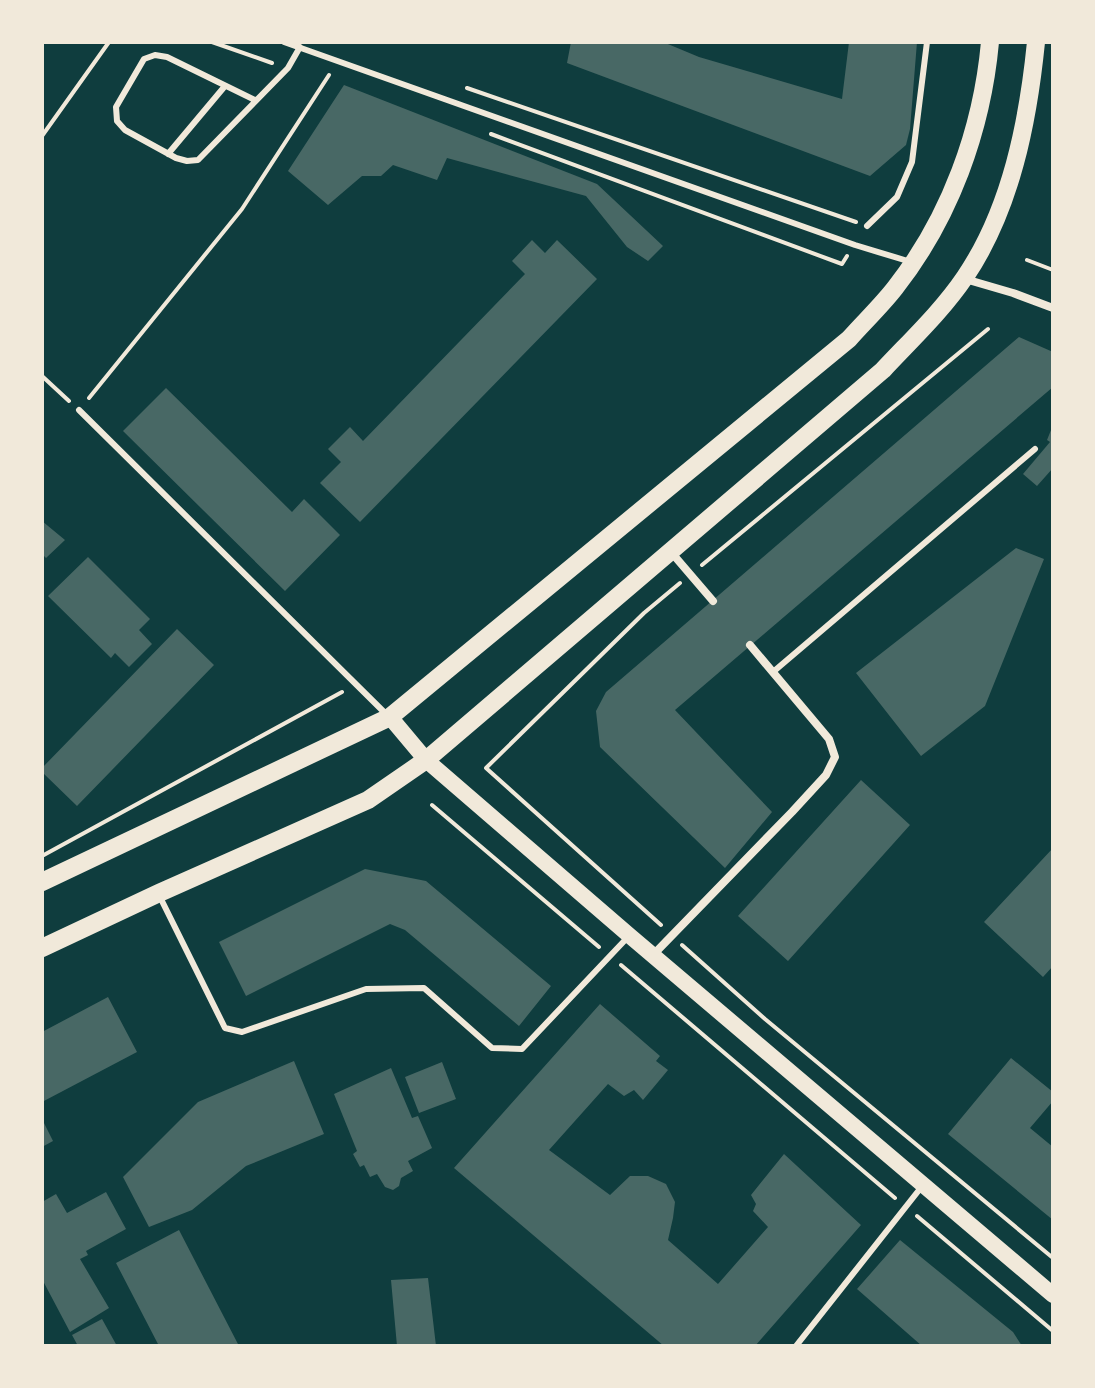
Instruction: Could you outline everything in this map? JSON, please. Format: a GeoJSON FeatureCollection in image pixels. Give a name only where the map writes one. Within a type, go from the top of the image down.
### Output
{"type":"FeatureCollection","features":[{"type":"Feature","properties":{"kind":"main road"},"geometry":{"type":"LineString","coordinates":[[42,882],[390,717],[849,339],[895,288],[912,263],[928,239],[960,173],[977,120],[990,42]]}},
{"type":"Feature","properties":{"kind":"main road"},"geometry":{"type":"LineString","coordinates":[[42,948],[368,800],[426,760],[883,370],[940,308],[981,250],[1009,183],[1023,132],[1036,42]]}},
{"type":"Feature","properties":{"kind":"main road"},"geometry":{"type":"LineString","coordinates":[[390,717],[426,760],[1053,1295]]}},
{"type":"Feature","properties":{"kind":"street"},"geometry":{"type":"LineString","coordinates":[[964,278],[1053,308]]}},
{"type":"Feature","properties":{"kind":"street"},"geometry":{"type":"LineString","coordinates":[[670,551],[713,601]]}},
{"type":"Feature","properties":{"kind":"street"},"geometry":{"type":"LineString","coordinates":[[653,955],[792,812],[826,775],[835,757],[829,739],[750,645]]}},
{"type":"Feature","properties":{"kind":"lane"},"geometry":{"type":"LineString","coordinates":[[284,42],[912,263]]}},
{"type":"Feature","properties":{"kind":"lane"},"geometry":{"type":"LineString","coordinates":[[867,226],[897,197],[912,162],[927,42]]}},
{"type":"Feature","properties":{"kind":"lane"},"geometry":{"type":"LineString","coordinates":[[255,100],[167,57],[155,55],[144,59],[116,107],[117,121],[125,130],[176,158],[198,160],[288,68],[300,47]]}},
{"type":"Feature","properties":{"kind":"lane"},"geometry":{"type":"LineString","coordinates":[[168,154],[225,86]]}},
{"type":"Feature","properties":{"kind":"lane"},"geometry":{"type":"LineString","coordinates":[[79,410],[390,717]]}},
{"type":"Feature","properties":{"kind":"lane"},"geometry":{"type":"LineString","coordinates":[[773,672],[1035,449]]}},
{"type":"Feature","properties":{"kind":"lane"},"geometry":{"type":"LineString","coordinates":[[159,893],[225,1028],[242,1032],[366,989],[424,988],[492,1048],[522,1049],[630,936]]}},
{"type":"Feature","properties":{"kind":"lane"},"geometry":{"type":"LineString","coordinates":[[796,1346],[923,1185]]}},
{"type":"Feature","properties":{"kind":"path"},"geometry":{"type":"LineString","coordinates":[[42,136],[109,42]]}},
{"type":"Feature","properties":{"kind":"path"},"geometry":{"type":"LineString","coordinates":[[42,376],[79,410],[242,209],[329,74],[288,68],[212,42]]}},
{"type":"Feature","properties":{"kind":"path"},"geometry":{"type":"LineString","coordinates":[[466,88],[867,226]]}},
{"type":"Feature","properties":{"kind":"path"},"geometry":{"type":"LineString","coordinates":[[490,134],[842,264]]}},
{"type":"Feature","properties":{"kind":"path"},"geometry":{"type":"LineString","coordinates":[[1027,260],[1053,270]]}},
{"type":"Feature","properties":{"kind":"path"},"geometry":{"type":"LineString","coordinates":[[988,329],[644,613],[486,768],[765,1019],[1053,1258]]}},
{"type":"Feature","properties":{"kind":"path"},"geometry":{"type":"LineString","coordinates":[[42,856],[356,684]]}},
{"type":"Feature","properties":{"kind":"path"},"geometry":{"type":"LineString","coordinates":[[432,805],[1053,1331]]}},
{"type":"Feature","properties":{"kind":"building"},"geometry":{"type":"Polygon","coordinates":[[[571,42],[663,42],[699,57],[842,99],[849,42],[917,42],[906,145],[870,176],[567,63],[571,42]]]}},
{"type":"Feature","properties":{"kind":"building"},"geometry":{"type":"Polygon","coordinates":[[[344,85],[597,184],[663,246],[648,261],[627,247],[586,196],[447,158],[437,180],[393,165],[381,176],[362,176],[328,205],[288,171],[344,85]]]}},
{"type":"Feature","properties":{"kind":"building"},"geometry":{"type":"Polygon","coordinates":[[[532,240],[545,253],[557,240],[597,279],[360,522],[320,483],[341,462],[328,449],[350,427],[363,441],[525,274],[512,261],[532,240]]]}},
{"type":"Feature","properties":{"kind":"building"},"geometry":{"type":"Polygon","coordinates":[[[1019,337],[1053,352],[1053,387],[675,710],[772,812],[725,868],[600,747],[596,711],[606,692],[1019,337]]]}},
{"type":"Feature","properties":{"kind":"building"},"geometry":{"type":"Polygon","coordinates":[[[166,388],[292,512],[304,499],[340,535],[285,591],[123,431],[166,388]]]}},
{"type":"Feature","properties":{"kind":"building"},"geometry":{"type":"Polygon","coordinates":[[[1053,425],[1053,468],[1037,486],[1023,474],[1050,442],[1047,440],[1053,425]]]}},
{"type":"Feature","properties":{"kind":"building"},"geometry":{"type":"Polygon","coordinates":[[[42,521],[65,540],[46,558],[42,554],[42,521]]]}},
{"type":"Feature","properties":{"kind":"building"},"geometry":{"type":"Polygon","coordinates":[[[1016,548],[1044,559],[985,706],[921,756],[856,673],[1016,548]]]}},
{"type":"Feature","properties":{"kind":"building"},"geometry":{"type":"Polygon","coordinates":[[[88,557],[150,619],[139,630],[152,644],[129,667],[115,653],[111,658],[48,596],[88,557]]]}},
{"type":"Feature","properties":{"kind":"building"},"geometry":{"type":"Polygon","coordinates":[[[177,629],[214,665],[77,806],[42,772],[42,768],[177,629]]]}},
{"type":"Feature","properties":{"kind":"building"},"geometry":{"type":"Polygon","coordinates":[[[861,780],[910,825],[788,961],[738,916],[861,780]]]}},
{"type":"Feature","properties":{"kind":"building"},"geometry":{"type":"Polygon","coordinates":[[[1053,848],[1053,966],[1043,977],[984,922],[1053,848]]]}},
{"type":"Feature","properties":{"kind":"building"},"geometry":{"type":"Polygon","coordinates":[[[365,869],[426,881],[551,986],[519,1026],[405,930],[390,924],[246,996],[219,942],[365,869]]]}},
{"type":"Feature","properties":{"kind":"building"},"geometry":{"type":"Polygon","coordinates":[[[108,997],[137,1052],[42,1102],[42,1032],[108,997]]]}},
{"type":"Feature","properties":{"kind":"building"},"geometry":{"type":"Polygon","coordinates":[[[600,1004],[660,1056],[656,1061],[668,1070],[643,1100],[634,1090],[624,1096],[608,1084],[549,1150],[610,1195],[630,1176],[648,1176],[666,1184],[675,1202],[668,1240],[718,1284],[768,1227],[753,1211],[756,1204],[751,1195],[784,1154],[861,1225],[755,1346],[664,1346],[454,1168],[600,1004]]]}},
{"type":"Feature","properties":{"kind":"building"},"geometry":{"type":"Polygon","coordinates":[[[1011,1058],[1053,1092],[1053,1101],[1030,1128],[1053,1147],[1053,1220],[948,1134],[1011,1058]]]}},
{"type":"Feature","properties":{"kind":"building"},"geometry":{"type":"Polygon","coordinates":[[[294,1061],[324,1134],[246,1166],[192,1210],[149,1227],[123,1177],[198,1102],[294,1061]]]}},
{"type":"Feature","properties":{"kind":"building"},"geometry":{"type":"Polygon","coordinates":[[[442,1062],[456,1099],[419,1113],[405,1077],[442,1062]]]}},
{"type":"Feature","properties":{"kind":"building"},"geometry":{"type":"Polygon","coordinates":[[[391,1068],[412,1118],[418,1116],[432,1148],[408,1161],[413,1171],[401,1178],[399,1186],[393,1190],[385,1187],[377,1174],[370,1177],[364,1165],[360,1167],[353,1154],[357,1151],[334,1094],[391,1068]]]}},
{"type":"Feature","properties":{"kind":"building"},"geometry":{"type":"Polygon","coordinates":[[[42,1119],[53,1141],[42,1147],[42,1119]]]}},
{"type":"Feature","properties":{"kind":"building"},"geometry":{"type":"Polygon","coordinates":[[[106,1192],[126,1229],[86,1251],[88,1255],[80,1259],[109,1308],[70,1332],[42,1279],[42,1202],[56,1194],[67,1213],[106,1192]]]}},
{"type":"Feature","properties":{"kind":"building"},"geometry":{"type":"Polygon","coordinates":[[[179,1230],[239,1346],[159,1346],[116,1263],[179,1230]]]}},
{"type":"Feature","properties":{"kind":"building"},"geometry":{"type":"Polygon","coordinates":[[[900,1240],[1013,1332],[1022,1346],[922,1346],[857,1289],[900,1240]]]}},
{"type":"Feature","properties":{"kind":"building"},"geometry":{"type":"Polygon","coordinates":[[[428,1278],[436,1346],[397,1346],[391,1280],[428,1278]]]}},
{"type":"Feature","properties":{"kind":"building"},"geometry":{"type":"Polygon","coordinates":[[[102,1319],[117,1346],[78,1346],[72,1335],[102,1319]]]}}]}
